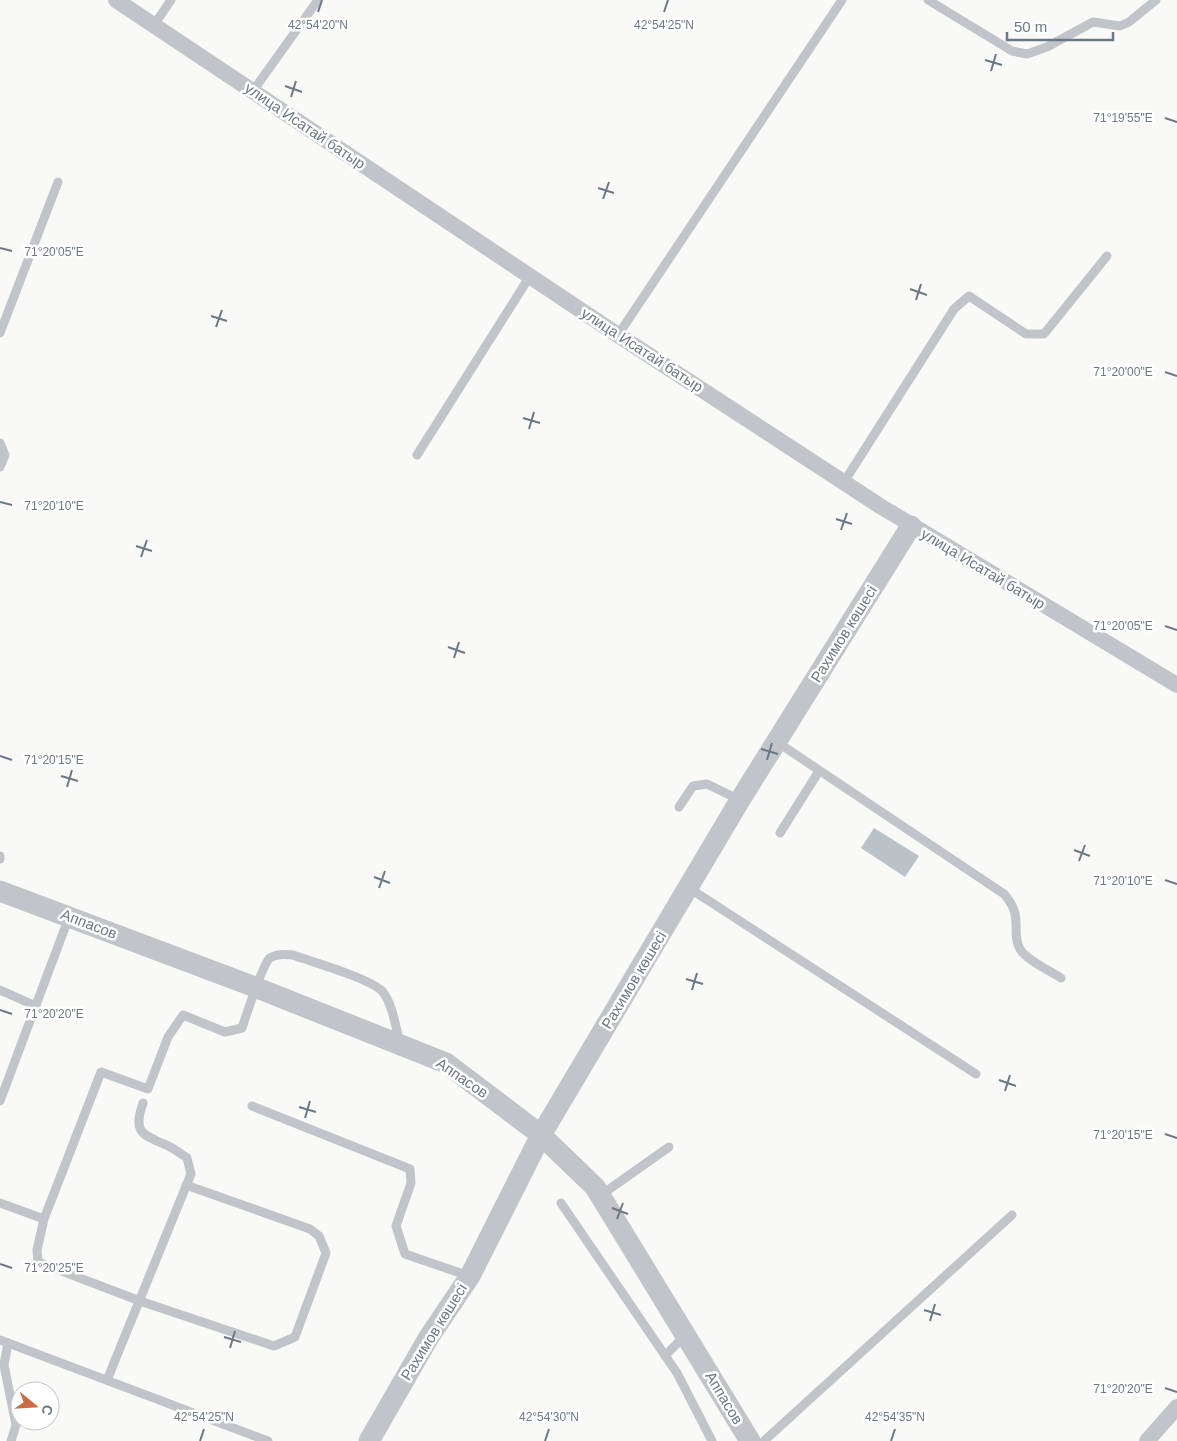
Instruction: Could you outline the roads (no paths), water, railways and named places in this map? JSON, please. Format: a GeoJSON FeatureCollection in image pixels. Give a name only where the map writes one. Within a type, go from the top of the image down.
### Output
{"type":"FeatureCollection","features":[{"type":"Feature","properties":{"kind":"street","name":"улица Исатай батыр"},"geometry":{"type":"LineString","coordinates":[[116,0],[618,335],[912,526],[1177,686]]}},
{"type":"Feature","properties":{"kind":"street","name":"Рахимов көшесі"},"geometry":{"type":"LineString","coordinates":[[370,1441],[429,1337],[470,1276],[541,1135],[740,800],[912,526]]}},
{"type":"Feature","properties":{"kind":"street","name":"Аппасов"},"geometry":{"type":"LineString","coordinates":[[0,891],[257,988],[446,1063],[541,1135],[595,1187],[750,1441]]}},
{"type":"Feature","properties":{"kind":"street"},"geometry":{"type":"LineString","coordinates":[[1147,1441],[1177,1407]]}},
{"type":"Feature","properties":{"kind":"lane"},"geometry":{"type":"LineString","coordinates":[[154,25],[171,0]]}},
{"type":"Feature","properties":{"kind":"lane"},"geometry":{"type":"LineString","coordinates":[[253,91],[318,0]]}},
{"type":"Feature","properties":{"kind":"lane"},"geometry":{"type":"LineString","coordinates":[[618,335],[842,0]]}},
{"type":"Feature","properties":{"kind":"lane"},"geometry":{"type":"LineString","coordinates":[[928,0],[1012,50],[1027,54],[1047,48],[1093,22],[1120,26],[1129,22],[1156,0]]}},
{"type":"Feature","properties":{"kind":"lane"},"geometry":{"type":"LineString","coordinates":[[0,333],[58,182]]}},
{"type":"Feature","properties":{"kind":"lane"},"geometry":{"type":"LineString","coordinates":[[844,482],[954,309],[969,296],[1026,334],[1044,334],[1107,256]]}},
{"type":"Feature","properties":{"kind":"lane"},"geometry":{"type":"LineString","coordinates":[[417,455],[530,276]]}},
{"type":"Feature","properties":{"kind":"lane"},"geometry":{"type":"LineString","coordinates":[[0,443],[4,455],[0,467]]}},
{"type":"Feature","properties":{"kind":"lane"},"geometry":{"type":"LineString","coordinates":[[776,742],[1004,894],[1015,910],[1018,947],[1023,953],[1061,978]]}},
{"type":"Feature","properties":{"kind":"lane"},"geometry":{"type":"LineString","coordinates":[[780,833],[819,770]]}},
{"type":"Feature","properties":{"kind":"lane"},"geometry":{"type":"LineString","coordinates":[[679,807],[693,786],[707,784],[740,800]]}},
{"type":"Feature","properties":{"kind":"lane"},"geometry":{"type":"LineString","coordinates":[[689,888],[976,1074]]}},
{"type":"Feature","properties":{"kind":"lane"},"geometry":{"type":"LineString","coordinates":[[0,1100],[69,917]]}},
{"type":"Feature","properties":{"kind":"lane"},"geometry":{"type":"LineString","coordinates":[[186,1185],[310,1229],[319,1236],[326,1253],[295,1337],[274,1346],[140,1301],[38,1262],[37,1250],[44,1219],[101,1072],[148,1089],[168,1037],[183,1015],[226,1032],[242,1028],[264,965],[270,958],[281,954],[293,954],[368,982],[381,990],[389,1002],[401,1045]]}},
{"type":"Feature","properties":{"kind":"lane"},"geometry":{"type":"LineString","coordinates":[[0,990],[36,1006]]}},
{"type":"Feature","properties":{"kind":"lane"},"geometry":{"type":"LineString","coordinates":[[107,1380],[191,1174],[188,1158],[166,1144],[148,1138],[140,1129],[138,1118],[143,1103]]}},
{"type":"Feature","properties":{"kind":"lane"},"geometry":{"type":"LineString","coordinates":[[252,1106],[410,1169],[411,1183],[396,1226],[405,1254],[470,1276]]}},
{"type":"Feature","properties":{"kind":"lane"},"geometry":{"type":"LineString","coordinates":[[600,1196],[669,1147]]}},
{"type":"Feature","properties":{"kind":"lane"},"geometry":{"type":"LineString","coordinates":[[561,1203],[677,1373],[712,1441]]}},
{"type":"Feature","properties":{"kind":"lane"},"geometry":{"type":"LineString","coordinates":[[0,1204],[44,1219]]}},
{"type":"Feature","properties":{"kind":"lane"},"geometry":{"type":"LineString","coordinates":[[764,1441],[1012,1215]]}},
{"type":"Feature","properties":{"kind":"lane"},"geometry":{"type":"LineString","coordinates":[[665,1356],[685,1334]]}},
{"type":"Feature","properties":{"kind":"lane"},"geometry":{"type":"LineString","coordinates":[[11,1441],[16,1425],[4,1366],[4,1341],[268,1441]]}}]}
